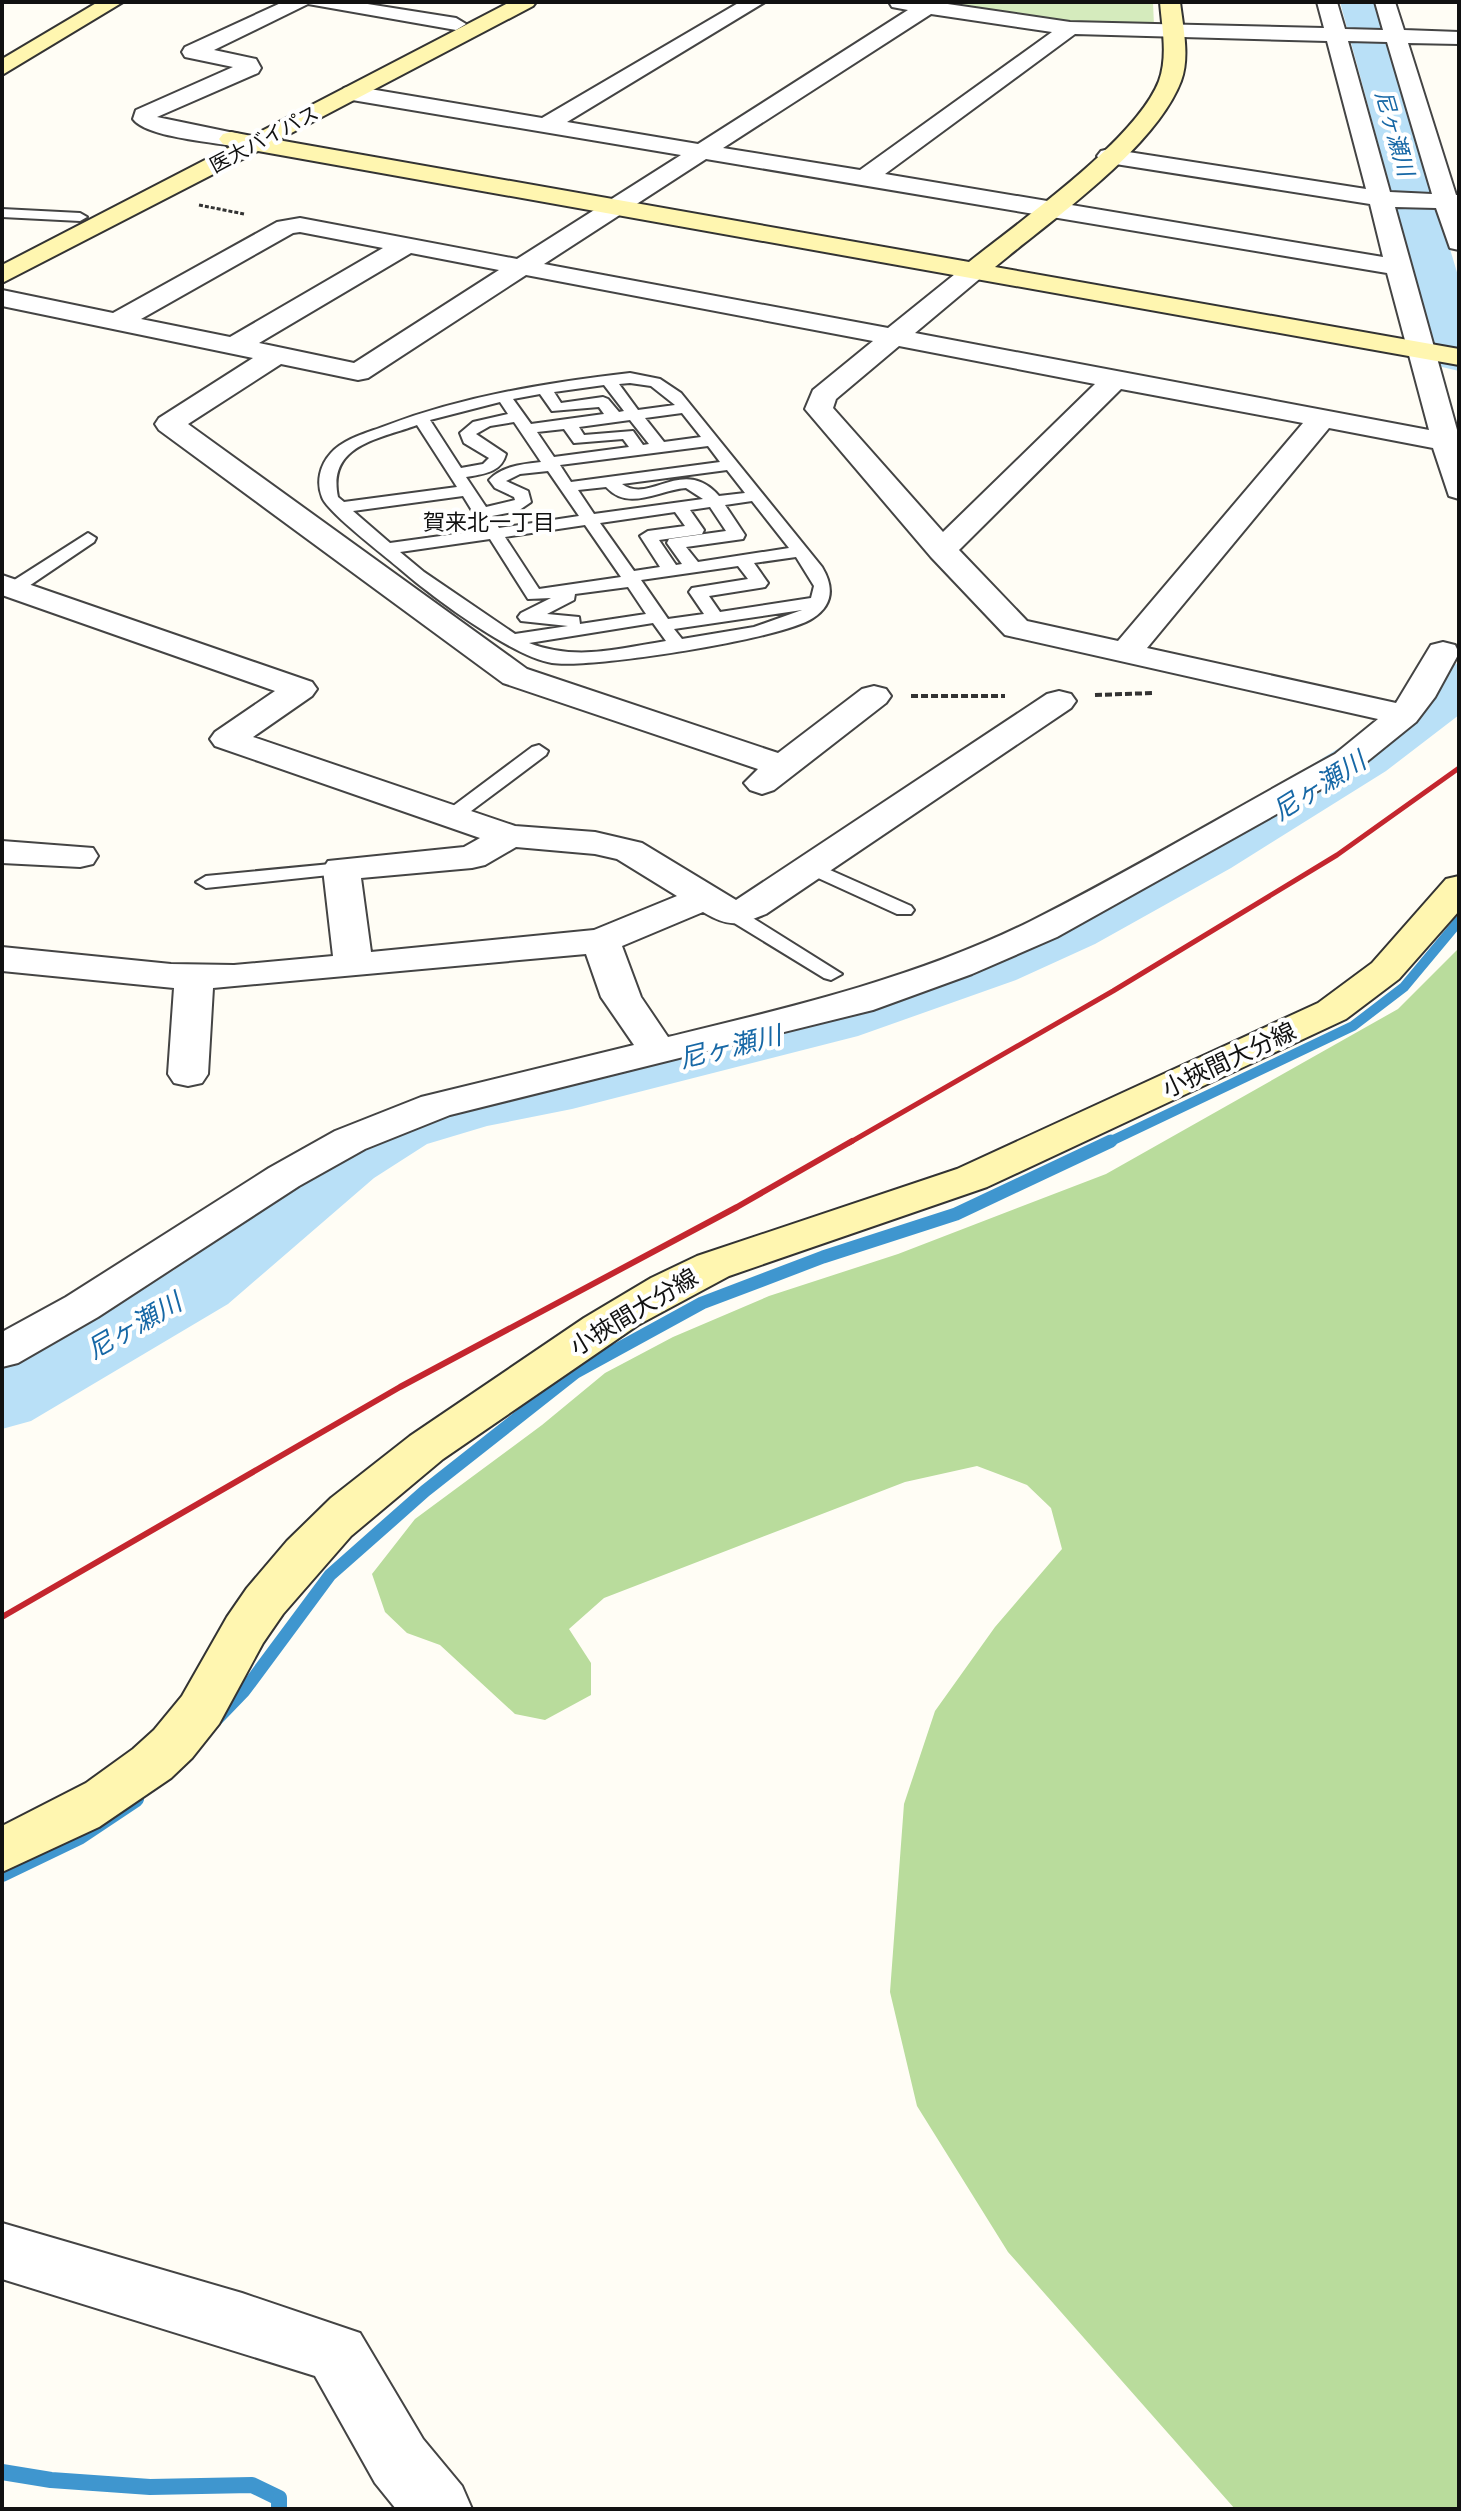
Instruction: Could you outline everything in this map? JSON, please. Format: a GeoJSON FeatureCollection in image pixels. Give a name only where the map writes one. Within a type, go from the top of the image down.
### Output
{"type":"FeatureCollection","features":[{"type":"Feature","properties":{"kind":"main road"},"geometry":{"type":"LineString","coordinates":[[2,68],[113,2]]}},
{"type":"Feature","properties":{"kind":"main road","name":"医大バイパス"},"geometry":{"type":"LineString","coordinates":[[2,275],[498,2]]}},
{"type":"Feature","properties":{"kind":"main road","name":"医大バイパス"},"geometry":{"type":"LineString","coordinates":[[2,257],[80,217],[352,93],[526,2]]}},
{"type":"Feature","properties":{"kind":"main road"},"geometry":{"type":"LineString","coordinates":[[974,271],[1141,127],[1166,94],[1174,65],[1170,2]]}},
{"type":"Feature","properties":{"kind":"main road"},"geometry":{"type":"LineString","coordinates":[[243,141],[1438,353]]}},
{"type":"Feature","properties":{"kind":"main road","name":"小挾間大分線"},"geometry":{"type":"LineString","coordinates":[[2,1850],[112,1794],[163,1752],[192,1722],[251,1619],[275,1587],[362,1498],[433,1443],[637,1304],[715,1265],[925,1197],[972,1178],[1332,1011],[1353,999],[1400,956],[1459,887]]}},
{"type":"Feature","properties":{"kind":"street"},"geometry":{"type":"LineString","coordinates":[[243,141],[152,124],[144,119],[144,115],[250,68],[248,64],[193,52],[299,2]]}},
{"type":"Feature","properties":{"kind":"street"},"geometry":{"type":"LineString","coordinates":[[316,2],[456,24]]}},
{"type":"Feature","properties":{"kind":"street"},"geometry":{"type":"LineString","coordinates":[[544,126],[755,2]]}},
{"type":"Feature","properties":{"kind":"street"},"geometry":{"type":"LineString","coordinates":[[892,2],[1070,28],[1459,38]]}},
{"type":"Feature","properties":{"kind":"street"},"geometry":{"type":"LineString","coordinates":[[1327,2],[1400,267],[1438,353],[1446,442],[1459,490]]}},
{"type":"Feature","properties":{"kind":"street"},"geometry":{"type":"LineString","coordinates":[[1385,2],[1449,201],[1459,243]]}},
{"type":"Feature","properties":{"kind":"street"},"geometry":{"type":"LineString","coordinates":[[2,298],[358,372],[927,7]]}},
{"type":"Feature","properties":{"kind":"street"},"geometry":{"type":"LineString","coordinates":[[863,179],[1070,28]]}},
{"type":"Feature","properties":{"kind":"street"},"geometry":{"type":"LineString","coordinates":[[352,93],[1400,267]]}},
{"type":"Feature","properties":{"kind":"street"},"geometry":{"type":"LineString","coordinates":[[1109,156],[1383,199],[1449,201]]}},
{"type":"Feature","properties":{"kind":"street"},"geometry":{"type":"LineString","coordinates":[[116,322],[286,227],[300,225],[1446,442]]}},
{"type":"Feature","properties":{"kind":"street"},"geometry":{"type":"LineString","coordinates":[[235,346],[407,245]]}},
{"type":"Feature","properties":{"kind":"street"},"geometry":{"type":"LineString","coordinates":[[974,271],[823,396],[819,409],[942,550],[1016,628],[1404,715]]}},
{"type":"Feature","properties":{"kind":"street"},"geometry":{"type":"LineString","coordinates":[[277,355],[169,424],[515,676],[772,776],[874,696]]}},
{"type":"Feature","properties":{"kind":"street"},"geometry":{"type":"LineString","coordinates":[[942,550],[1114,380]]}},
{"type":"Feature","properties":{"kind":"street"},"geometry":{"type":"LineString","coordinates":[[1126,652],[1322,419]]}},
{"type":"Feature","properties":{"kind":"street"},"geometry":{"type":"LineString","coordinates":[[8,586],[300,689],[227,739],[510,836],[595,843],[629,851],[720,906]]}},
{"type":"Feature","properties":{"kind":"street"},"geometry":{"type":"LineString","coordinates":[[2,1352],[94,1299],[284,1177],[350,1140],[436,1106],[859,1002],[958,966],[1044,929],[1347,761],[1404,715],[1452,646]]}},
{"type":"Feature","properties":{"kind":"street"},"geometry":{"type":"LineString","coordinates":[[2,959],[194,977],[234,977],[601,941],[720,906],[753,906],[1059,701]]}},
{"type":"Feature","properties":{"kind":"street"},"geometry":{"type":"LineString","coordinates":[[353,965],[341,869],[472,857],[510,836]]}},
{"type":"Feature","properties":{"kind":"street"},"geometry":{"type":"LineString","coordinates":[[2,852],[80,856]]}},
{"type":"Feature","properties":{"kind":"street"},"geometry":{"type":"LineString","coordinates":[[601,941],[621,997],[659,1053]]}},
{"type":"Feature","properties":{"kind":"street"},"geometry":{"type":"LineString","coordinates":[[188,1074],[194,977]]}},
{"type":"Feature","properties":{"kind":"street"},"geometry":{"type":"LineString","coordinates":[[2,2251],[242,2322],[337,2354],[399,2461],[438,2509]]}},
{"type":"Feature","properties":{"kind":"lane"},"geometry":{"type":"LineString","coordinates":[[2,213],[80,217]]}},
{"type":"Feature","properties":{"kind":"lane"},"geometry":{"type":"LineString","coordinates":[[630,378],[655,382],[671,391],[816,571],[823,586],[819,602],[808,614],[773,628],[677,645],[567,659],[538,654],[511,640],[418,576],[330,499],[327,474],[337,455],[356,444],[420,417],[503,395],[544,389],[630,378]]}},
{"type":"Feature","properties":{"kind":"lane"},"geometry":{"type":"LineString","coordinates":[[608,380],[659,447]]}},
{"type":"Feature","properties":{"kind":"lane"},"geometry":{"type":"LineString","coordinates":[[544,389],[557,408],[603,402],[615,418]]}},
{"type":"Feature","properties":{"kind":"lane"},"geometry":{"type":"LineString","coordinates":[[503,395],[677,645]]}},
{"type":"Feature","properties":{"kind":"lane"},"geometry":{"type":"LineString","coordinates":[[456,474],[488,468],[497,460],[498,454],[494,450],[470,440],[469,430],[479,424],[569,424],[685,408]]}},
{"type":"Feature","properties":{"kind":"lane"},"geometry":{"type":"LineString","coordinates":[[420,417],[534,595],[602,605],[661,621],[715,617],[819,602]]}},
{"type":"Feature","properties":{"kind":"lane"},"geometry":{"type":"LineString","coordinates":[[569,424],[580,440],[627,434],[639,450]]}},
{"type":"Feature","properties":{"kind":"lane"},"geometry":{"type":"LineString","coordinates":[[481,513],[512,508],[523,502],[522,494],[501,485],[497,480],[500,476],[593,456],[710,441]]}},
{"type":"Feature","properties":{"kind":"lane"},"geometry":{"type":"LineString","coordinates":[[593,456],[602,466],[611,469],[634,468],[664,458],[681,461],[690,470]]}},
{"type":"Feature","properties":{"kind":"lane"},"geometry":{"type":"LineString","coordinates":[[567,487],[730,465]]}},
{"type":"Feature","properties":{"kind":"lane"},"geometry":{"type":"LineString","coordinates":[[610,481],[622,493],[639,494],[672,484],[698,486],[737,535],[675,543],[693,567]]}},
{"type":"Feature","properties":{"kind":"lane"},"geometry":{"type":"LineString","coordinates":[[338,508],[467,491]]}},
{"type":"Feature","properties":{"kind":"lane"},"geometry":{"type":"LineString","coordinates":[[384,549],[756,496]]}},
{"type":"Feature","properties":{"kind":"lane"},"geometry":{"type":"LineString","coordinates":[[671,571],[648,536],[696,530],[679,507]]}},
{"type":"Feature","properties":{"kind":"lane"},"geometry":{"type":"LineString","coordinates":[[8,586],[88,538]]}},
{"type":"Feature","properties":{"kind":"lane"},"geometry":{"type":"LineString","coordinates":[[511,640],[602,605],[631,579],[801,551]]}},
{"type":"Feature","properties":{"kind":"lane"},"geometry":{"type":"LineString","coordinates":[[715,617],[698,592],[759,583],[743,560]]}},
{"type":"Feature","properties":{"kind":"lane"},"geometry":{"type":"LineString","coordinates":[[452,816],[539,751]]}},
{"type":"Feature","properties":{"kind":"lane"},"geometry":{"type":"LineString","coordinates":[[812,868],[904,910]]}},
{"type":"Feature","properties":{"kind":"lane"},"geometry":{"type":"LineString","coordinates":[[206,882],[341,869]]}},
{"type":"Feature","properties":{"kind":"lane"},"geometry":{"type":"LineString","coordinates":[[720,906],[831,974]]}},
{"type":"Feature","properties":{"kind":"path"},"geometry":{"type":"LineString","coordinates":[[196,204],[300,225]]}},
{"type":"Feature","properties":{"kind":"green space"},"geometry":{"type":"Polygon","coordinates":[[[918,2],[1153,2],[1154,26],[1093,26],[918,2]]]}},
{"type":"Feature","properties":{"kind":"green space"},"geometry":{"type":"Polygon","coordinates":[[[1459,948],[1459,2509],[1235,2509],[1008,2252],[917,2106],[890,1992],[904,1804],[935,1711],[995,1627],[1062,1549],[1051,1508],[1027,1485],[977,1466],[905,1482],[604,1598],[569,1629],[591,1663],[591,1695],[545,1720],[515,1714],[440,1645],[407,1633],[385,1612],[372,1574],[415,1519],[542,1425],[605,1373],[673,1337],[769,1296],[898,1254],[1106,1174],[1398,1009],[1459,948]]]}},
{"type":"Feature","properties":{"kind":"waterway","name":"尼ヶ瀬川"},"geometry":{"type":"LineString","coordinates":[[1358,2],[1459,357]]}},
{"type":"Feature","properties":{"kind":"waterway","name":"尼ヶ瀬川"},"geometry":{"type":"LineString","coordinates":[[2,1402],[201,1287],[348,1162],[402,1129],[473,1107],[572,1088],[834,1021],[992,966],[1072,930],[1209,855],[1365,758],[1444,699],[1459,680]]}},
{"type":"Feature","properties":{"kind":"waterway"},"geometry":{"type":"LineString","coordinates":[[1107,1143],[1353,1026],[1404,987],[1459,921]]}},
{"type":"Feature","properties":{"kind":"waterway"},"geometry":{"type":"LineString","coordinates":[[217,1719],[244,1691],[330,1575],[425,1491],[576,1372],[702,1303],[823,1257],[956,1214],[1111,1141]]}},
{"type":"Feature","properties":{"kind":"waterway"},"geometry":{"type":"LineString","coordinates":[[2,1874],[79,1837],[136,1799]]}},
{"type":"Feature","properties":{"kind":"waterway"},"geometry":{"type":"LineString","coordinates":[[2,2472],[51,2480],[150,2487],[252,2485],[279,2498],[279,2509]]}},
{"type":"Feature","properties":{"kind":"railway"},"geometry":{"type":"LineString","coordinates":[[849,1143],[1113,991],[1337,855],[1459,768]]}},
{"type":"Feature","properties":{"kind":"railway"},"geometry":{"type":"LineString","coordinates":[[2,1617],[400,1387],[737,1207],[852,1141]]}},
{"type":"Feature","properties":{"kind":"district","name":"賀来北一丁目"},"geometry":{"type":"Point","coordinates":[489,522]}}]}
